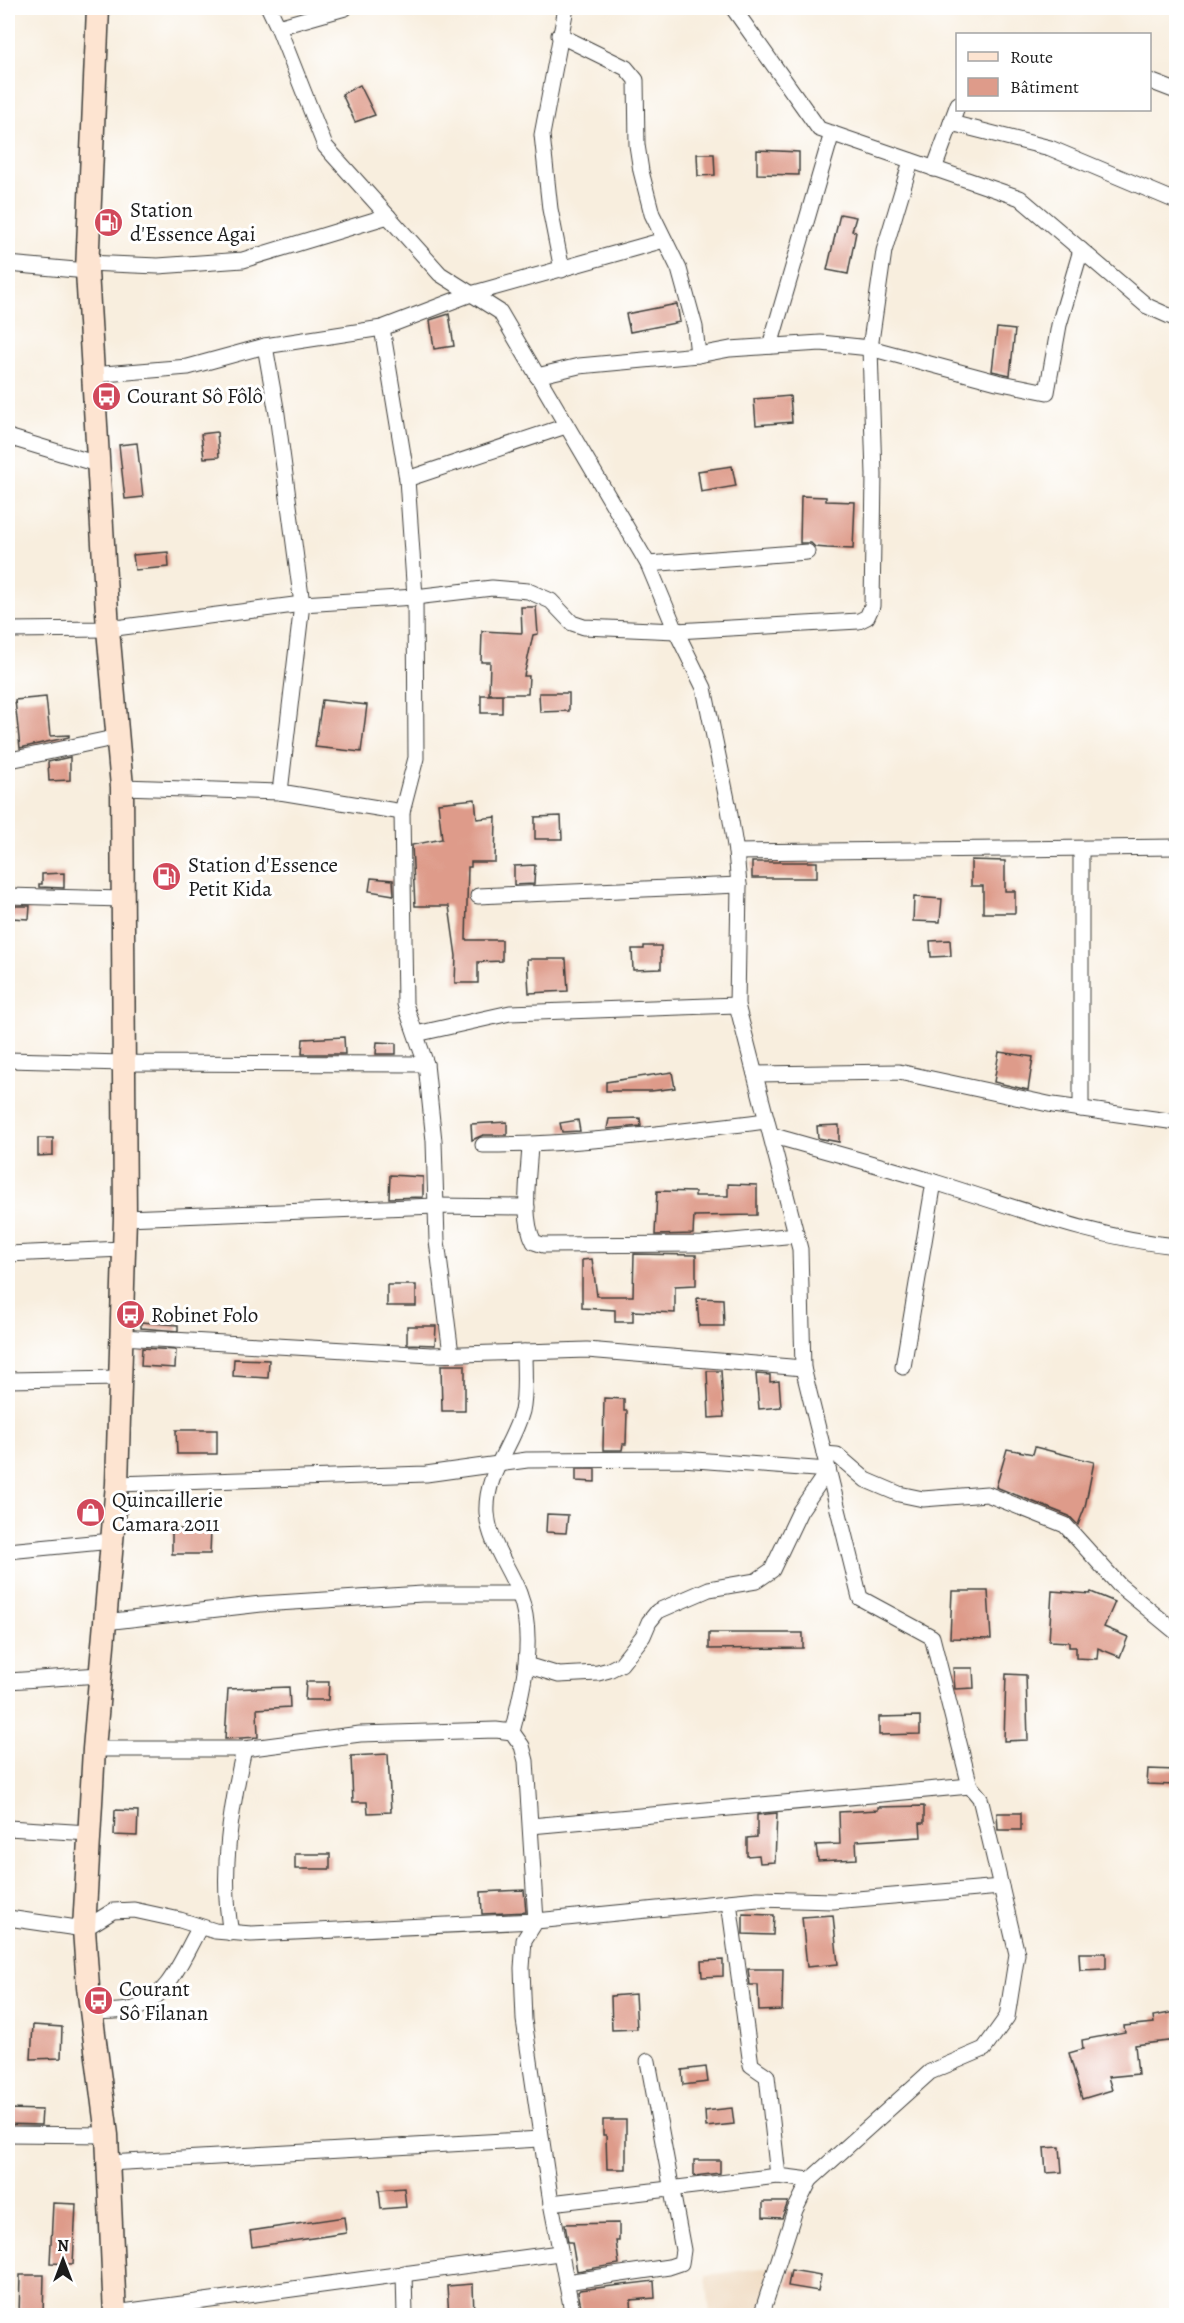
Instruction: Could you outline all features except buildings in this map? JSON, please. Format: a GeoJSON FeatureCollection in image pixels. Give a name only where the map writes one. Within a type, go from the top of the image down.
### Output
{"type":"FeatureCollection","features":[{"type":"Feature","properties":{"kind":"street"},"geometry":{"type":"LineString","coordinates":[[98,8],[87,267],[108,629],[122,787],[125,1218],[117,1484],[94,1749],[84,1929],[107,2135],[115,2314],[559,2253]]}},
{"type":"Feature","properties":{"kind":"street"},"geometry":{"type":"LineString","coordinates":[[268,8],[278,27],[325,146],[440,274],[500,312],[648,564],[676,631],[704,688],[736,852],[737,1005],[800,1250],[803,1368],[824,1454],[860,1598],[932,1637],[970,1786],[980,1798],[1017,1954],[1007,2017],[984,2049],[930,2072],[810,2180],[795,2210],[761,2316]]}},
{"type":"Feature","properties":{"kind":"street"},"geometry":{"type":"LineString","coordinates":[[278,27],[345,8]]}},
{"type":"Feature","properties":{"kind":"street"},"geometry":{"type":"LineString","coordinates":[[562,270],[550,209],[542,135],[566,8]]}},
{"type":"Feature","properties":{"kind":"street"},"geometry":{"type":"LineString","coordinates":[[733,8],[819,129],[1020,198],[1147,306],[1176,319]]}},
{"type":"Feature","properties":{"kind":"street"},"geometry":{"type":"LineString","coordinates":[[560,35],[626,68],[636,80],[637,145],[640,171],[652,214],[679,269],[695,327],[698,355]]}},
{"type":"Feature","properties":{"kind":"street"},"geometry":{"type":"LineString","coordinates":[[1151,82],[1176,91]]}},
{"type":"Feature","properties":{"kind":"street"},"geometry":{"type":"LineString","coordinates":[[934,169],[956,107]]}},
{"type":"Feature","properties":{"kind":"street"},"geometry":{"type":"LineString","coordinates":[[951,123],[1050,148],[1176,201]]}},
{"type":"Feature","properties":{"kind":"street"},"geometry":{"type":"LineString","coordinates":[[770,346],[832,133]]}},
{"type":"Feature","properties":{"kind":"street"},"geometry":{"type":"LineString","coordinates":[[8,630],[108,629],[302,604],[415,597],[492,588],[528,591],[551,600],[572,623],[584,627],[676,631],[859,621],[867,617],[872,606],[874,475],[870,348],[884,252],[911,161]]}},
{"type":"Feature","properties":{"kind":"street"},"geometry":{"type":"LineString","coordinates":[[8,264],[87,267],[158,266],[243,260],[388,216]]}},
{"type":"Feature","properties":{"kind":"street"},"geometry":{"type":"LineString","coordinates":[[92,375],[188,367],[265,346],[382,328],[471,294],[664,240]]}},
{"type":"Feature","properties":{"kind":"street"},"geometry":{"type":"LineString","coordinates":[[537,376],[579,366],[698,355],[730,349],[821,343],[870,348],[997,382],[1047,392],[1059,325],[1081,250]]}},
{"type":"Feature","properties":{"kind":"street"},"geometry":{"type":"LineString","coordinates":[[382,328],[407,478],[415,597],[416,758],[402,812],[405,1004],[426,1064],[434,1141],[437,1241],[451,1354]]}},
{"type":"Feature","properties":{"kind":"street"},"geometry":{"type":"LineString","coordinates":[[265,346],[277,414],[302,604],[280,792]]}},
{"type":"Feature","properties":{"kind":"street"},"geometry":{"type":"LineString","coordinates":[[407,478],[566,426]]}},
{"type":"Feature","properties":{"kind":"street"},"geometry":{"type":"LineString","coordinates":[[8,437],[97,464]]}},
{"type":"Feature","properties":{"kind":"street"},"geometry":{"type":"LineString","coordinates":[[648,564],[807,552]]}},
{"type":"Feature","properties":{"kind":"street"},"geometry":{"type":"LineString","coordinates":[[8,758],[15,759],[118,737]]}},
{"type":"Feature","properties":{"kind":"street"},"geometry":{"type":"LineString","coordinates":[[122,787],[280,792],[402,812]]}},
{"type":"Feature","properties":{"kind":"street"},"geometry":{"type":"LineString","coordinates":[[736,852],[1176,848]]}},
{"type":"Feature","properties":{"kind":"street"},"geometry":{"type":"LineString","coordinates":[[1081,849],[1081,1109]]}},
{"type":"Feature","properties":{"kind":"street"},"geometry":{"type":"LineString","coordinates":[[478,896],[738,885]]}},
{"type":"Feature","properties":{"kind":"street"},"geometry":{"type":"LineString","coordinates":[[8,897],[123,900]]}},
{"type":"Feature","properties":{"kind":"street"},"geometry":{"type":"LineString","coordinates":[[417,1034],[510,1013],[737,1005]]}},
{"type":"Feature","properties":{"kind":"street"},"geometry":{"type":"LineString","coordinates":[[8,1060],[124,1063],[426,1064]]}},
{"type":"Feature","properties":{"kind":"street"},"geometry":{"type":"LineString","coordinates":[[755,1074],[899,1072],[1081,1109],[1176,1122]]}},
{"type":"Feature","properties":{"kind":"street"},"geometry":{"type":"LineString","coordinates":[[483,1145],[587,1142],[769,1128],[1052,1221],[1142,1242],[1176,1246]]}},
{"type":"Feature","properties":{"kind":"street"},"geometry":{"type":"LineString","coordinates":[[530,1145],[527,1207],[530,1235],[534,1242],[543,1245],[702,1244],[796,1235]]}},
{"type":"Feature","properties":{"kind":"street"},"geometry":{"type":"LineString","coordinates":[[903,1368],[934,1182]]}},
{"type":"Feature","properties":{"kind":"street"},"geometry":{"type":"LineString","coordinates":[[125,1218],[436,1206],[527,1207]]}},
{"type":"Feature","properties":{"kind":"street"},"geometry":{"type":"LineString","coordinates":[[8,1254],[123,1250]]}},
{"type":"Feature","properties":{"kind":"street"},"geometry":{"type":"LineString","coordinates":[[122,1337],[431,1354],[587,1350],[803,1368]]}},
{"type":"Feature","properties":{"kind":"street"},"geometry":{"type":"LineString","coordinates":[[512,1732],[521,1698],[526,1665],[525,1616],[519,1594],[492,1537],[488,1514],[488,1486],[516,1428],[522,1409],[524,1352]]}},
{"type":"Feature","properties":{"kind":"street"},"geometry":{"type":"LineString","coordinates":[[8,1380],[120,1378]]}},
{"type":"Feature","properties":{"kind":"street"},"geometry":{"type":"LineString","coordinates":[[824,1454],[837,1455],[866,1479],[899,1494],[923,1499],[987,1494],[1065,1525],[1119,1585],[1176,1632]]}},
{"type":"Feature","properties":{"kind":"street"},"geometry":{"type":"LineString","coordinates":[[117,1484],[426,1474],[527,1460],[682,1459],[828,1470]]}},
{"type":"Feature","properties":{"kind":"street"},"geometry":{"type":"LineString","coordinates":[[526,1665],[560,1675],[598,1673],[609,1670],[621,1664],[644,1636],[649,1622],[658,1611],[709,1589],[756,1581],[772,1570],[800,1511],[828,1470]]}},
{"type":"Feature","properties":{"kind":"street"},"geometry":{"type":"LineString","coordinates":[[8,1551],[112,1541]]}},
{"type":"Feature","properties":{"kind":"street"},"geometry":{"type":"LineString","coordinates":[[105,1622],[261,1604],[422,1594],[519,1594]]}},
{"type":"Feature","properties":{"kind":"street"},"geometry":{"type":"LineString","coordinates":[[8,1681],[100,1675]]}},
{"type":"Feature","properties":{"kind":"street"},"geometry":{"type":"LineString","coordinates":[[94,1749],[244,1749],[360,1734],[496,1730],[512,1732],[522,1746],[526,1761],[536,1921],[524,1940],[522,1968],[524,2020],[540,2139],[559,2253],[573,2316]]}},
{"type":"Feature","properties":{"kind":"street"},"geometry":{"type":"LineString","coordinates":[[231,1933],[227,1913],[228,1859],[236,1787],[244,1749]]}},
{"type":"Feature","properties":{"kind":"street"},"geometry":{"type":"LineString","coordinates":[[531,1826],[970,1786]]}},
{"type":"Feature","properties":{"kind":"street"},"geometry":{"type":"LineString","coordinates":[[8,1828],[89,1833]]}},
{"type":"Feature","properties":{"kind":"street"},"geometry":{"type":"LineString","coordinates":[[8,1918],[84,1929],[113,1911],[134,1910],[231,1933],[536,1921],[758,1899],[833,1901],[1001,1887]]}},
{"type":"Feature","properties":{"kind":"street"},"geometry":{"type":"LineString","coordinates":[[729,1902],[751,2065],[767,2076],[778,2176]]}},
{"type":"Feature","properties":{"kind":"street"},"geometry":{"type":"LineString","coordinates":[[92,2013],[132,2009],[158,1995],[170,1980],[200,1927]]}},
{"type":"Feature","properties":{"kind":"street"},"geometry":{"type":"LineString","coordinates":[[566,2282],[669,2267],[681,2263],[683,2250],[648,2061]]}},
{"type":"Feature","properties":{"kind":"street"},"geometry":{"type":"LineString","coordinates":[[8,2134],[107,2135]]}},
{"type":"Feature","properties":{"kind":"street"},"geometry":{"type":"LineString","coordinates":[[108,2163],[540,2139]]}},
{"type":"Feature","properties":{"kind":"street"},"geometry":{"type":"LineString","coordinates":[[551,2203],[778,2176],[810,2180]]}},
{"type":"Feature","properties":{"kind":"street"},"geometry":{"type":"LineString","coordinates":[[404,2273],[405,2316]]}},
{"type":"Feature","properties":{"kind":"shaded area"},"geometry":{"type":"Polygon","coordinates":[[[779,2266],[770,2315],[710,2315],[706,2275],[779,2266]]]}},
{"type":"Feature","properties":{"kind":"place","name":"Station d'Essence Agai"},"geometry":{"type":"Point","coordinates":[109,222]}},
{"type":"Feature","properties":{"kind":"place","name":"Courant Sô Fôlô"},"geometry":{"type":"Point","coordinates":[106,396]}},
{"type":"Feature","properties":{"kind":"place","name":"Station d'Essence Petit Kida"},"geometry":{"type":"Point","coordinates":[167,877]}},
{"type":"Feature","properties":{"kind":"place","name":"Robinet Folo"},"geometry":{"type":"Point","coordinates":[130,1315]}},
{"type":"Feature","properties":{"kind":"place","name":"Quincaillerie Camara 2011"},"geometry":{"type":"Point","coordinates":[91,1512]}},
{"type":"Feature","properties":{"kind":"place","name":"Courant Sô Filanan"},"geometry":{"type":"Point","coordinates":[98,2001]}}]}
